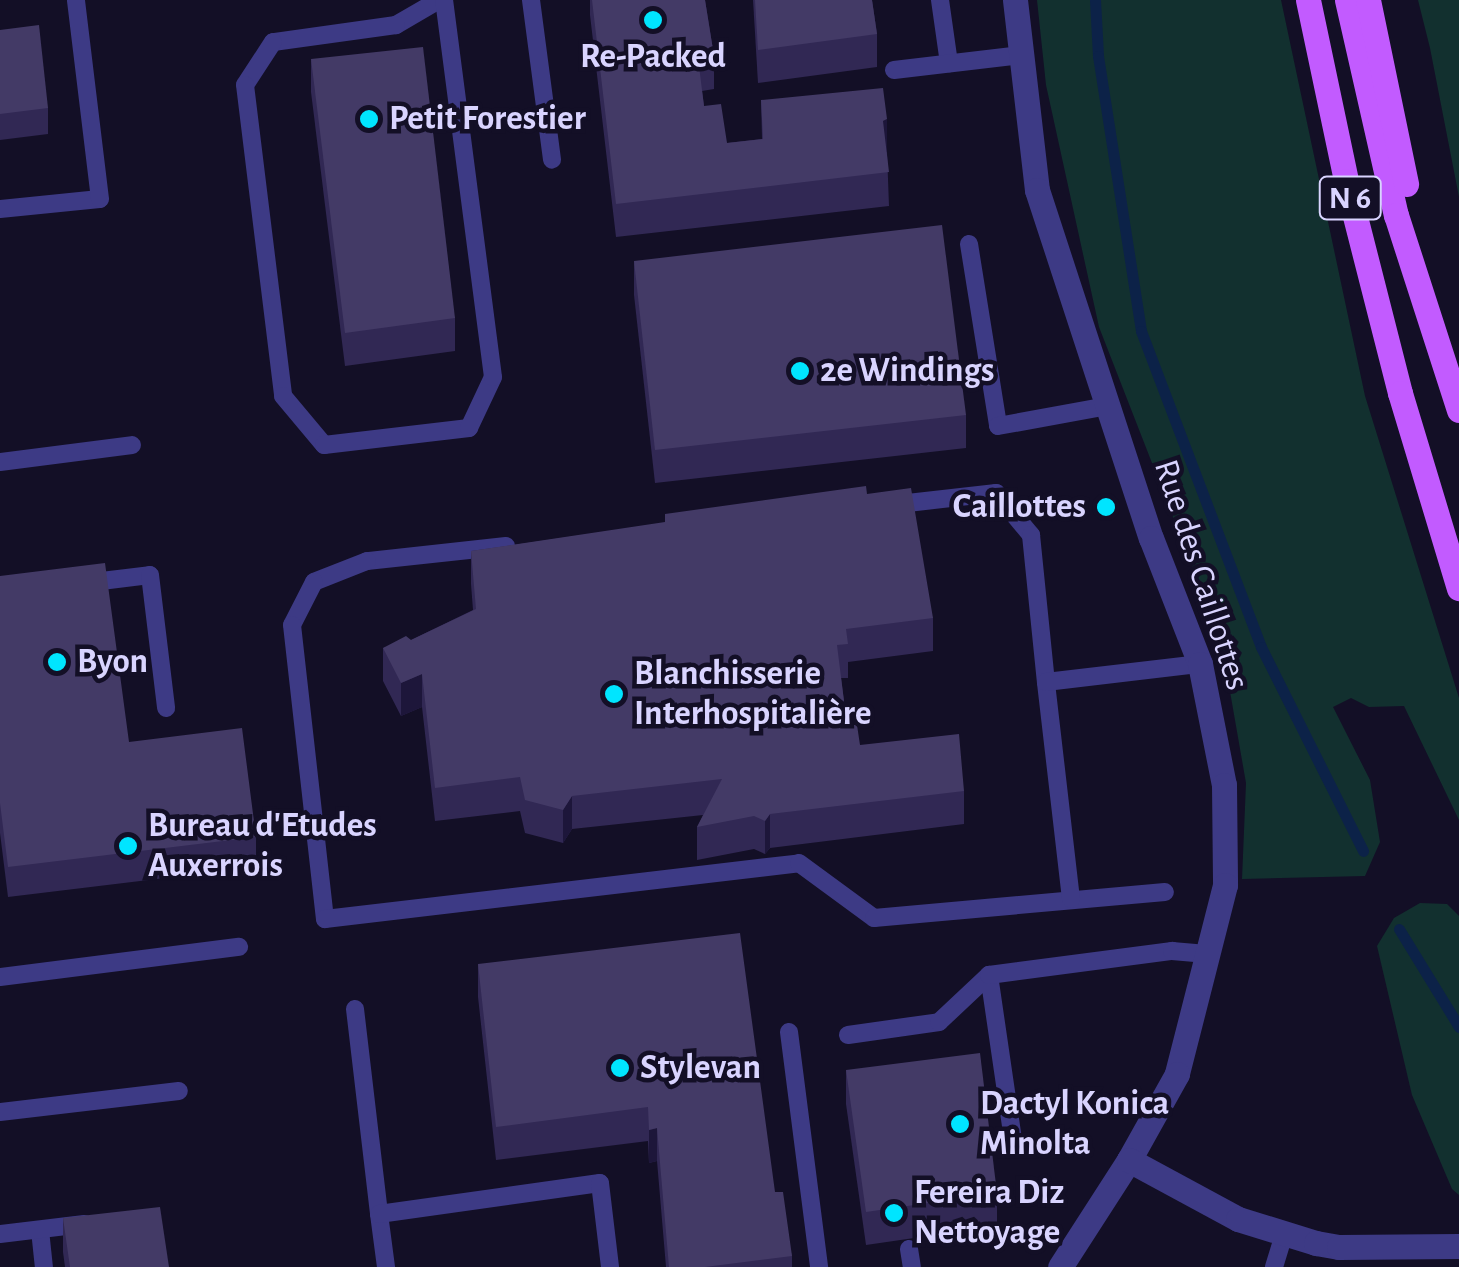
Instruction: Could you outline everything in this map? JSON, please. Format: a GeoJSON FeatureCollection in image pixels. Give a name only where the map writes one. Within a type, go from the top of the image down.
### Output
{"type":"FeatureCollection","features":[{"type":"Feature","properties":{"kind":"main road","name":"N 6"},"geometry":{"type":"LineString","coordinates":[[1308,0],[1346,181],[1395,374],[1459,588]]}},
{"type":"Feature","properties":{"kind":"main road","name":"N 6"},"geometry":{"type":"LineString","coordinates":[[1347,0],[1396,216],[1459,410]]}},
{"type":"Feature","properties":{"kind":"main road"},"geometry":{"type":"LineString","coordinates":[[1368,0],[1443,365]]}},
{"type":"Feature","properties":{"kind":"street","name":"Rue des Caillottes"},"geometry":{"type":"LineString","coordinates":[[1016,0],[1037,190],[1151,538],[1200,664],[1224,786],[1225,886],[1177,1074],[1130,1160],[1060,1267]]}},
{"type":"Feature","properties":{"kind":"street"},"geometry":{"type":"LineString","coordinates":[[1130,1160],[1238,1219],[1338,1247],[1459,1246]]}},
{"type":"Feature","properties":{"kind":"lane"},"geometry":{"type":"LineString","coordinates":[[0,209],[100,199],[76,0]]}},
{"type":"Feature","properties":{"kind":"lane"},"geometry":{"type":"LineString","coordinates":[[441,0],[493,377],[469,428],[324,446],[283,396],[245,86],[273,42],[396,25],[441,0]]}},
{"type":"Feature","properties":{"kind":"lane"},"geometry":{"type":"LineString","coordinates":[[530,0],[552,160]]}},
{"type":"Feature","properties":{"kind":"lane"},"geometry":{"type":"LineString","coordinates":[[940,0],[949,63]]}},
{"type":"Feature","properties":{"kind":"lane"},"geometry":{"type":"LineString","coordinates":[[894,70],[1022,54]]}},
{"type":"Feature","properties":{"kind":"lane"},"geometry":{"type":"LineString","coordinates":[[969,244],[998,426],[1108,406]]}},
{"type":"Feature","properties":{"kind":"lane"},"geometry":{"type":"LineString","coordinates":[[0,462],[132,445]]}},
{"type":"Feature","properties":{"kind":"lane"},"geometry":{"type":"LineString","coordinates":[[878,506],[996,493],[1031,535],[1070,899]]}},
{"type":"Feature","properties":{"kind":"lane"},"geometry":{"type":"LineString","coordinates":[[524,544],[367,561],[314,582],[292,625],[325,919],[799,863],[874,918],[1165,892]]}},
{"type":"Feature","properties":{"kind":"lane"},"geometry":{"type":"LineString","coordinates":[[56,586],[150,575],[166,708]]}},
{"type":"Feature","properties":{"kind":"lane"},"geometry":{"type":"LineString","coordinates":[[1046,682],[1200,664]]}},
{"type":"Feature","properties":{"kind":"lane"},"geometry":{"type":"LineString","coordinates":[[0,977],[239,947]]}},
{"type":"Feature","properties":{"kind":"lane"},"geometry":{"type":"LineString","coordinates":[[848,1034],[939,1022],[989,975],[1172,951],[1208,954]]}},
{"type":"Feature","properties":{"kind":"lane"},"geometry":{"type":"LineString","coordinates":[[989,975],[1013,1140]]}},
{"type":"Feature","properties":{"kind":"lane"},"geometry":{"type":"LineString","coordinates":[[355,1009],[386,1267]]}},
{"type":"Feature","properties":{"kind":"lane"},"geometry":{"type":"LineString","coordinates":[[789,1032],[819,1267]]}},
{"type":"Feature","properties":{"kind":"lane"},"geometry":{"type":"LineString","coordinates":[[0,1112],[179,1091]]}},
{"type":"Feature","properties":{"kind":"lane"},"geometry":{"type":"LineString","coordinates":[[379,1214],[600,1183],[610,1267]]}},
{"type":"Feature","properties":{"kind":"lane"},"geometry":{"type":"LineString","coordinates":[[0,1234],[96,1223]]}},
{"type":"Feature","properties":{"kind":"lane"},"geometry":{"type":"LineString","coordinates":[[40,1230],[44,1267]]}},
{"type":"Feature","properties":{"kind":"lane"},"geometry":{"type":"LineString","coordinates":[[1274,1267],[1285,1232]]}},
{"type":"Feature","properties":{"kind":"green space"},"geometry":{"type":"Polygon","coordinates":[[[1037,0],[1281,0],[1365,396],[1459,698],[1459,820],[1404,706],[1369,707],[1351,698],[1333,707],[1370,780],[1380,842],[1365,876],[1242,879],[1246,783],[1221,640],[1099,327],[1046,85],[1037,0]]]}},
{"type":"Feature","properties":{"kind":"green space"},"geometry":{"type":"Polygon","coordinates":[[[1418,0],[1459,0],[1459,197],[1430,48],[1418,0]]]}},
{"type":"Feature","properties":{"kind":"green space"},"geometry":{"type":"Polygon","coordinates":[[[1420,903],[1447,904],[1459,916],[1459,1195],[1452,1189],[1412,1095],[1377,946],[1394,918],[1420,903]]]}},
{"type":"Feature","properties":{"kind":"building"},"geometry":{"type":"Polygon","coordinates":[[[592,0],[705,0],[714,56],[698,58],[704,106],[721,104],[727,143],[763,139],[761,100],[883,88],[889,172],[616,204],[592,0]]]}},
{"type":"Feature","properties":{"kind":"building"},"geometry":{"type":"Polygon","coordinates":[[[755,0],[872,0],[877,34],[758,50],[755,0]]]}},
{"type":"Feature","properties":{"kind":"building"},"geometry":{"type":"Polygon","coordinates":[[[39,25],[48,108],[0,114],[0,30],[39,25]]]}},
{"type":"Feature","properties":{"kind":"building"},"geometry":{"type":"Polygon","coordinates":[[[423,47],[455,318],[345,333],[311,59],[423,47]]]}},
{"type":"Feature","properties":{"kind":"building","name":"2e Windings"},"geometry":{"type":"Polygon","coordinates":[[[942,225],[966,415],[655,450],[634,261],[942,225]]]}},
{"type":"Feature","properties":{"kind":"building","name":"Blanchisserie Interhospitalière"},"geometry":{"type":"Polygon","coordinates":[[[866,486],[867,494],[911,488],[933,618],[846,629],[848,644],[837,645],[847,725],[857,725],[860,745],[959,734],[964,791],[770,814],[765,821],[754,816],[697,827],[722,779],[572,796],[563,810],[525,800],[520,777],[435,788],[422,674],[401,683],[383,648],[406,636],[411,640],[476,609],[471,551],[665,522],[665,514],[866,486]]]}},
{"type":"Feature","properties":{"kind":"building"},"geometry":{"type":"Polygon","coordinates":[[[105,563],[129,742],[242,728],[256,837],[8,867],[0,803],[0,576],[105,563]]]}},
{"type":"Feature","properties":{"kind":"building","name":"Stylevan"},"geometry":{"type":"Polygon","coordinates":[[[740,933],[775,1192],[783,1192],[792,1256],[705,1267],[669,1267],[657,1128],[649,1130],[648,1107],[496,1127],[478,964],[740,933]]]}},
{"type":"Feature","properties":{"kind":"building"},"geometry":{"type":"Polygon","coordinates":[[[980,1053],[997,1193],[866,1212],[846,1070],[980,1053]]]}},
{"type":"Feature","properties":{"kind":"building"},"geometry":{"type":"Polygon","coordinates":[[[160,1207],[169,1267],[70,1267],[63,1218],[160,1207]]]}},
{"type":"Feature","properties":{"kind":"waterway"},"geometry":{"type":"LineString","coordinates":[[1095,0],[1098,56],[1141,331],[1261,647],[1363,851]]}},
{"type":"Feature","properties":{"kind":"waterway"},"geometry":{"type":"LineString","coordinates":[[1399,929],[1459,1027]]}},
{"type":"Feature","properties":{"kind":"place","name":"Re-Packed"},"geometry":{"type":"Point","coordinates":[653,20]}},
{"type":"Feature","properties":{"kind":"place","name":"Petit Forestier"},"geometry":{"type":"Point","coordinates":[369,119]}},
{"type":"Feature","properties":{"kind":"place","name":"2e Windings"},"geometry":{"type":"Point","coordinates":[800,371]}},
{"type":"Feature","properties":{"kind":"place","name":"Caillottes"},"geometry":{"type":"Point","coordinates":[1106,507]}},
{"type":"Feature","properties":{"kind":"place","name":"Byon"},"geometry":{"type":"Point","coordinates":[57,662]}},
{"type":"Feature","properties":{"kind":"place","name":"Blanchisserie Interhospitalière"},"geometry":{"type":"Point","coordinates":[614,694]}},
{"type":"Feature","properties":{"kind":"place","name":"Bureau d'Etudes Auxerrois"},"geometry":{"type":"Point","coordinates":[128,846]}},
{"type":"Feature","properties":{"kind":"place","name":"Stylevan"},"geometry":{"type":"Point","coordinates":[620,1068]}},
{"type":"Feature","properties":{"kind":"place","name":"Dactyl Konica Minolta"},"geometry":{"type":"Point","coordinates":[960,1124]}},
{"type":"Feature","properties":{"kind":"place","name":"Fereira Diz Nettoyage"},"geometry":{"type":"Point","coordinates":[894,1213]}}]}
